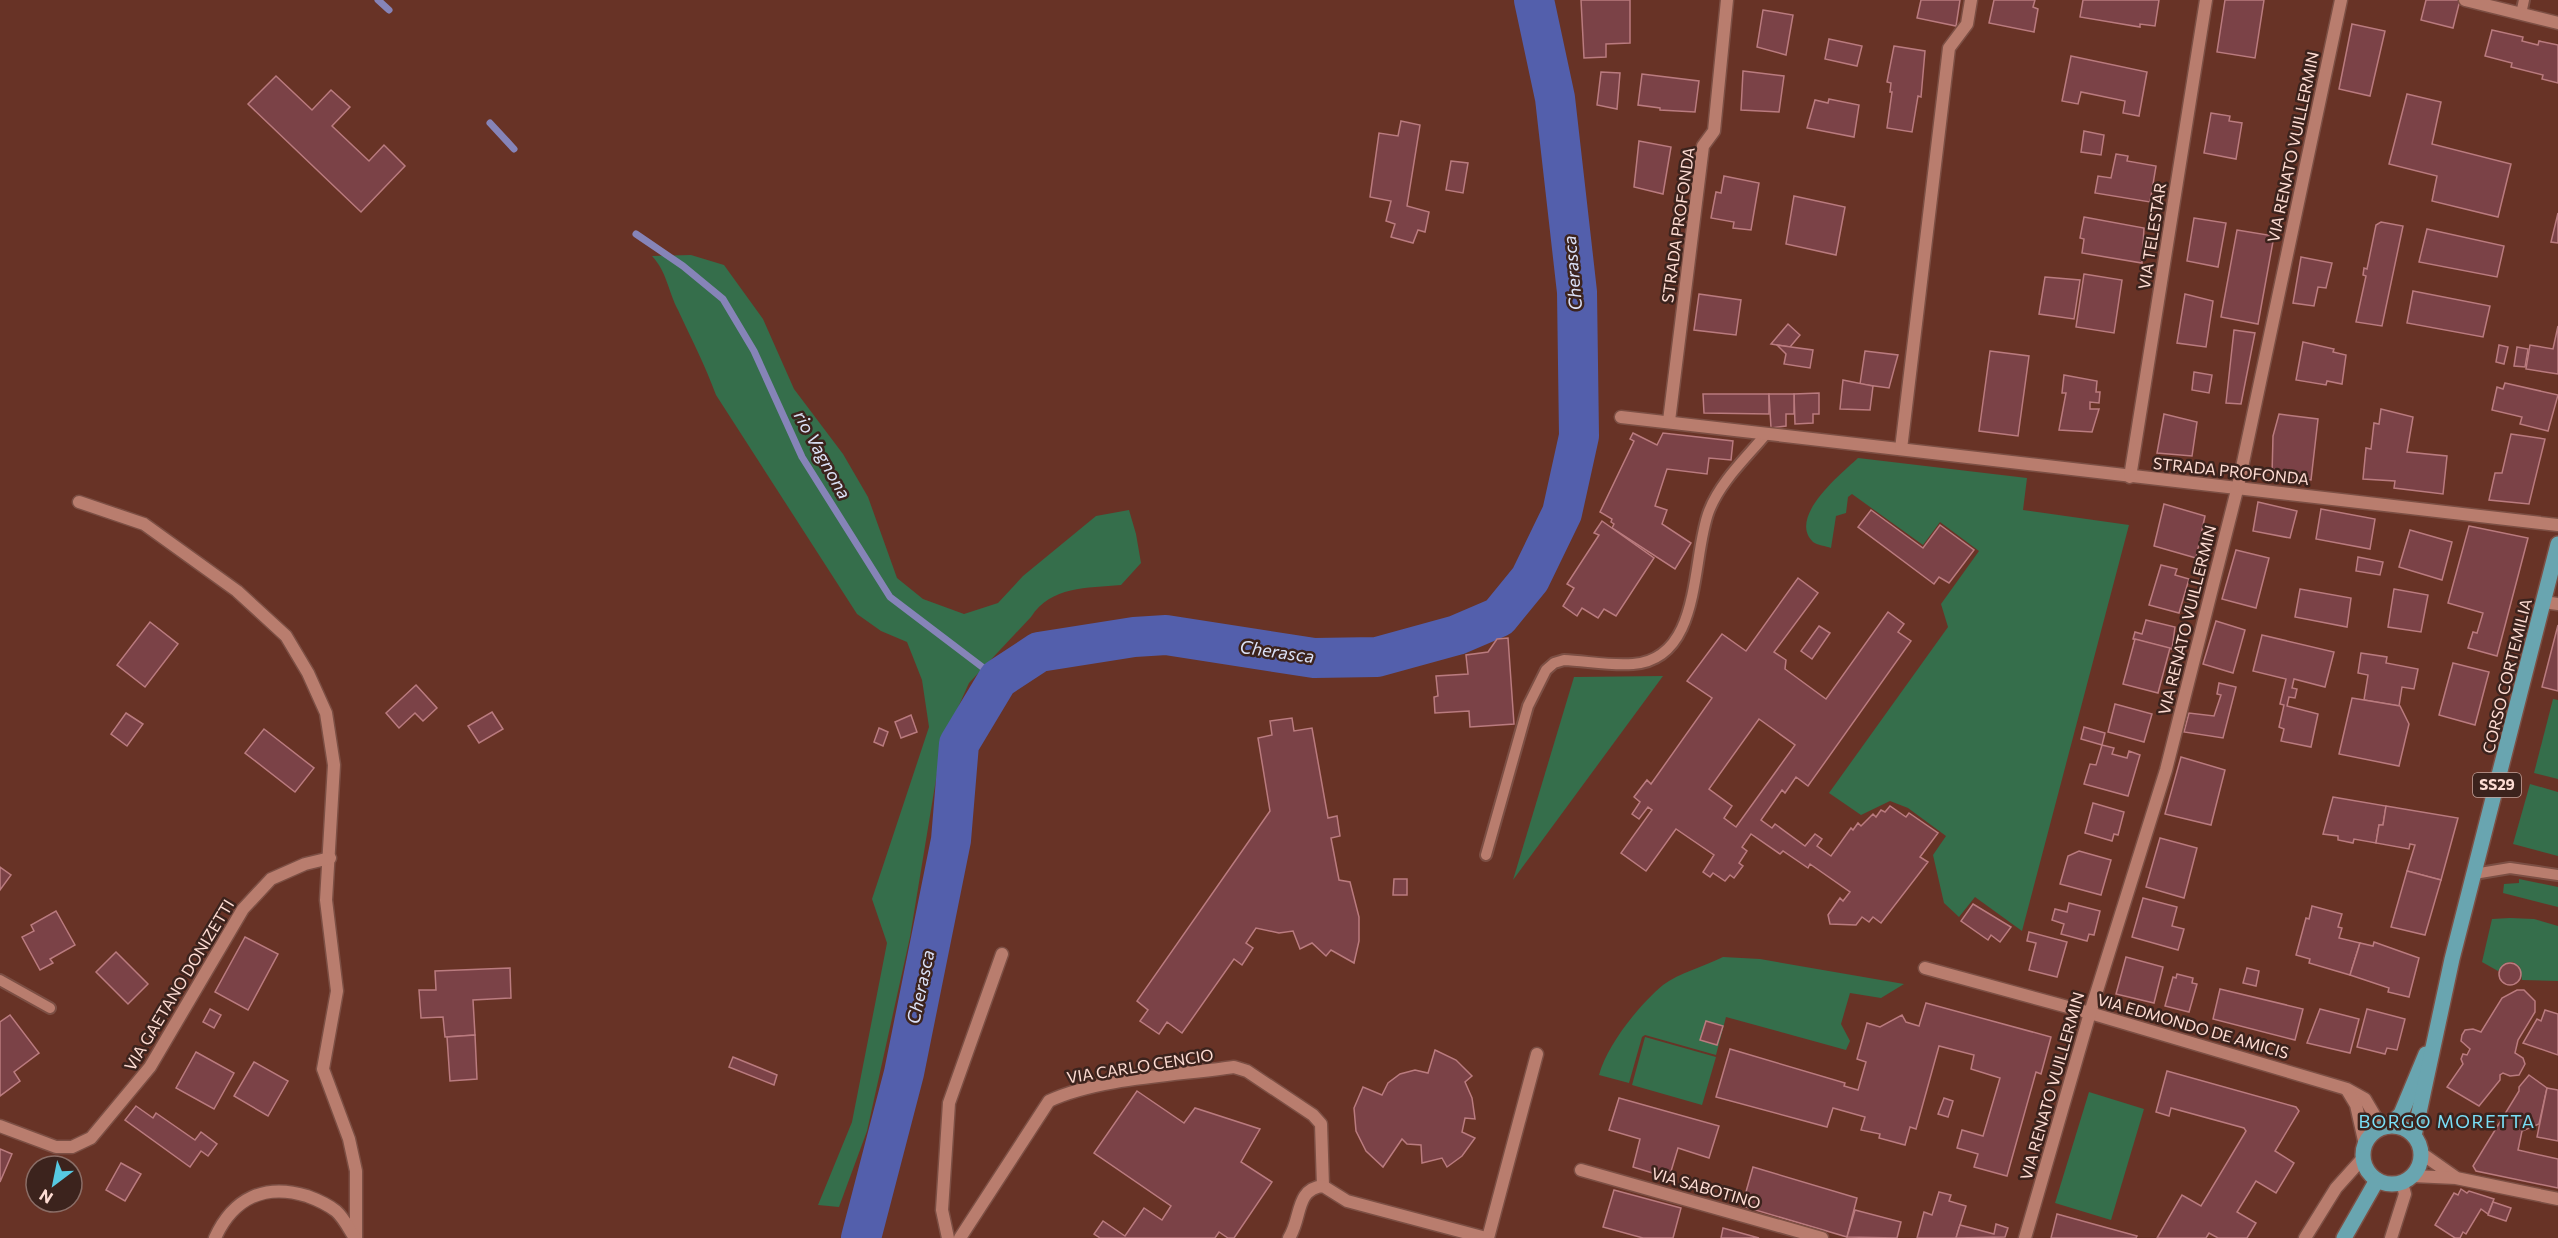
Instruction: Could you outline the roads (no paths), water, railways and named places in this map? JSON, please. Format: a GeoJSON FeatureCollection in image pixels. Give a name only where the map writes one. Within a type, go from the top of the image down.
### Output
{"type":"FeatureCollection","features":[{"type":"Feature","properties":{"kind":"main road","name":"CORSO CORTEMILIA"},"geometry":{"type":"LineString","coordinates":[[2414,1136],[2428,1079],[2436,1026],[2474,874],[2551,603],[2558,544]]}},
{"type":"Feature","properties":{"kind":"main road","name":"CORSO CORTEMILIA"},"geometry":{"type":"LineString","coordinates":[[2385,1127],[2401,1114],[2436,1026]]}},
{"type":"Feature","properties":{"kind":"main road"},"geometry":{"type":"LineString","coordinates":[[2385,1127],[2407,1130],[2414,1136],[2421,1153],[2421,1161],[2407,1179],[2393,1185],[2376,1180],[2365,1167],[2364,1151],[2369,1137],[2385,1127]]}},
{"type":"Feature","properties":{"kind":"main road"},"geometry":{"type":"LineString","coordinates":[[2344,1238],[2376,1180]]}},
{"type":"Feature","properties":{"kind":"street","name":"STRADA PROFONDA"},"geometry":{"type":"LineString","coordinates":[[1669,421],[1703,146],[1714,131],[1727,0]]}},
{"type":"Feature","properties":{"kind":"street"},"geometry":{"type":"LineString","coordinates":[[1901,449],[1949,48],[1967,24],[1971,0]]}},
{"type":"Feature","properties":{"kind":"street","name":"VIA TELESTAR"},"geometry":{"type":"LineString","coordinates":[[2130,477],[2206,0]]}},
{"type":"Feature","properties":{"kind":"street","name":"VIA RENATO VUILLERMIN"},"geometry":{"type":"LineString","coordinates":[[2025,1238],[2090,1013],[2166,770],[2238,486],[2341,0]]}},
{"type":"Feature","properties":{"kind":"street"},"geometry":{"type":"LineString","coordinates":[[2465,0],[2558,23]]}},
{"type":"Feature","properties":{"kind":"street","name":"STRADA PROFONDA"},"geometry":{"type":"LineString","coordinates":[[1621,417],[2130,477],[2238,486],[2558,525]]}},
{"type":"Feature","properties":{"kind":"street"},"geometry":{"type":"LineString","coordinates":[[79,502],[144,524],[237,591],[286,636],[308,673],[326,713],[334,765],[326,900],[337,991],[323,1069],[349,1139],[356,1171],[356,1238]]}},
{"type":"Feature","properties":{"kind":"street","name":"VIA GAETANO DONIZETTI"},"geometry":{"type":"LineString","coordinates":[[0,1126],[56,1148],[72,1146],[91,1138],[150,1067],[243,909],[271,879],[305,864],[330,858]]}},
{"type":"Feature","properties":{"kind":"street"},"geometry":{"type":"LineString","coordinates":[[948,1238],[942,1210],[949,1103],[1002,954]]}},
{"type":"Feature","properties":{"kind":"street","name":"VIA EDMONDO DE AMICIS"},"geometry":{"type":"LineString","coordinates":[[1925,968],[2090,1013],[2347,1089],[2365,1099],[2385,1127]]}},
{"type":"Feature","properties":{"kind":"street"},"geometry":{"type":"LineString","coordinates":[[1289,1238],[1299,1217],[1305,1194],[1312,1187],[1323,1186],[1347,1201],[1487,1238],[1537,1054]]}},
{"type":"Feature","properties":{"kind":"street","name":"VIA CARLO CENCIO"},"geometry":{"type":"LineString","coordinates":[[960,1238],[1049,1101],[1070,1091],[1100,1086],[1234,1067],[1247,1071],[1313,1115],[1321,1124],[1323,1186]]}},
{"type":"Feature","properties":{"kind":"street"},"geometry":{"type":"LineString","coordinates":[[2305,1238],[2336,1188],[2364,1151],[2356,1105],[2347,1089]]}},
{"type":"Feature","properties":{"kind":"street"},"geometry":{"type":"LineString","coordinates":[[2421,1153],[2456,1178]]}},
{"type":"Feature","properties":{"kind":"street","name":"VIA SABOTINO"},"geometry":{"type":"LineString","coordinates":[[1581,1170],[1822,1238]]}},
{"type":"Feature","properties":{"kind":"street"},"geometry":{"type":"LineString","coordinates":[[2391,1238],[2405,1194],[2407,1179],[2456,1178],[2558,1200]]}},
{"type":"Feature","properties":{"kind":"street"},"geometry":{"type":"LineString","coordinates":[[215,1238],[235,1208],[252,1196],[274,1190],[322,1201],[337,1212],[356,1238]]}},
{"type":"Feature","properties":{"kind":"lane"},"geometry":{"type":"LineString","coordinates":[[2521,14],[2524,0]]}},
{"type":"Feature","properties":{"kind":"lane"},"geometry":{"type":"LineString","coordinates":[[1486,855],[1528,706],[1546,670],[1554,663],[1564,660],[1633,664],[1650,660],[1666,650],[1676,638],[1690,607],[1701,538],[1709,512],[1726,481],[1766,434]]}},
{"type":"Feature","properties":{"kind":"lane"},"geometry":{"type":"LineString","coordinates":[[2474,874],[2510,868],[2558,875]]}},
{"type":"Feature","properties":{"kind":"lane"},"geometry":{"type":"LineString","coordinates":[[0,980],[50,1008]]}},
{"type":"Feature","properties":{"kind":"waterway","name":"rio Vagnona"},"geometry":{"type":"LineString","coordinates":[[378,0],[389,10]]}},
{"type":"Feature","properties":{"kind":"waterway","name":"Cherasca"},"geometry":{"type":"LineString","coordinates":[[861,1238],[904,1073],[951,840],[959,744],[998,679],[1039,652],[1134,637],[1166,635],[1314,658],[1377,657],[1457,635],[1499,617],[1530,579],[1562,513],[1579,436],[1577,292],[1555,98],[1534,0]]}},
{"type":"Feature","properties":{"kind":"waterway"},"geometry":{"type":"LineString","coordinates":[[490,123],[514,149]]}},
{"type":"Feature","properties":{"kind":"waterway","name":"rio Vagnona"},"geometry":{"type":"LineString","coordinates":[[636,234],[683,266],[723,299],[754,351],[802,457],[890,597],[998,679]]}},
{"type":"Feature","properties":{"kind":"district","name":"BORGO MORETTA"},"geometry":{"type":"Point","coordinates":[2447,1122]}}]}
